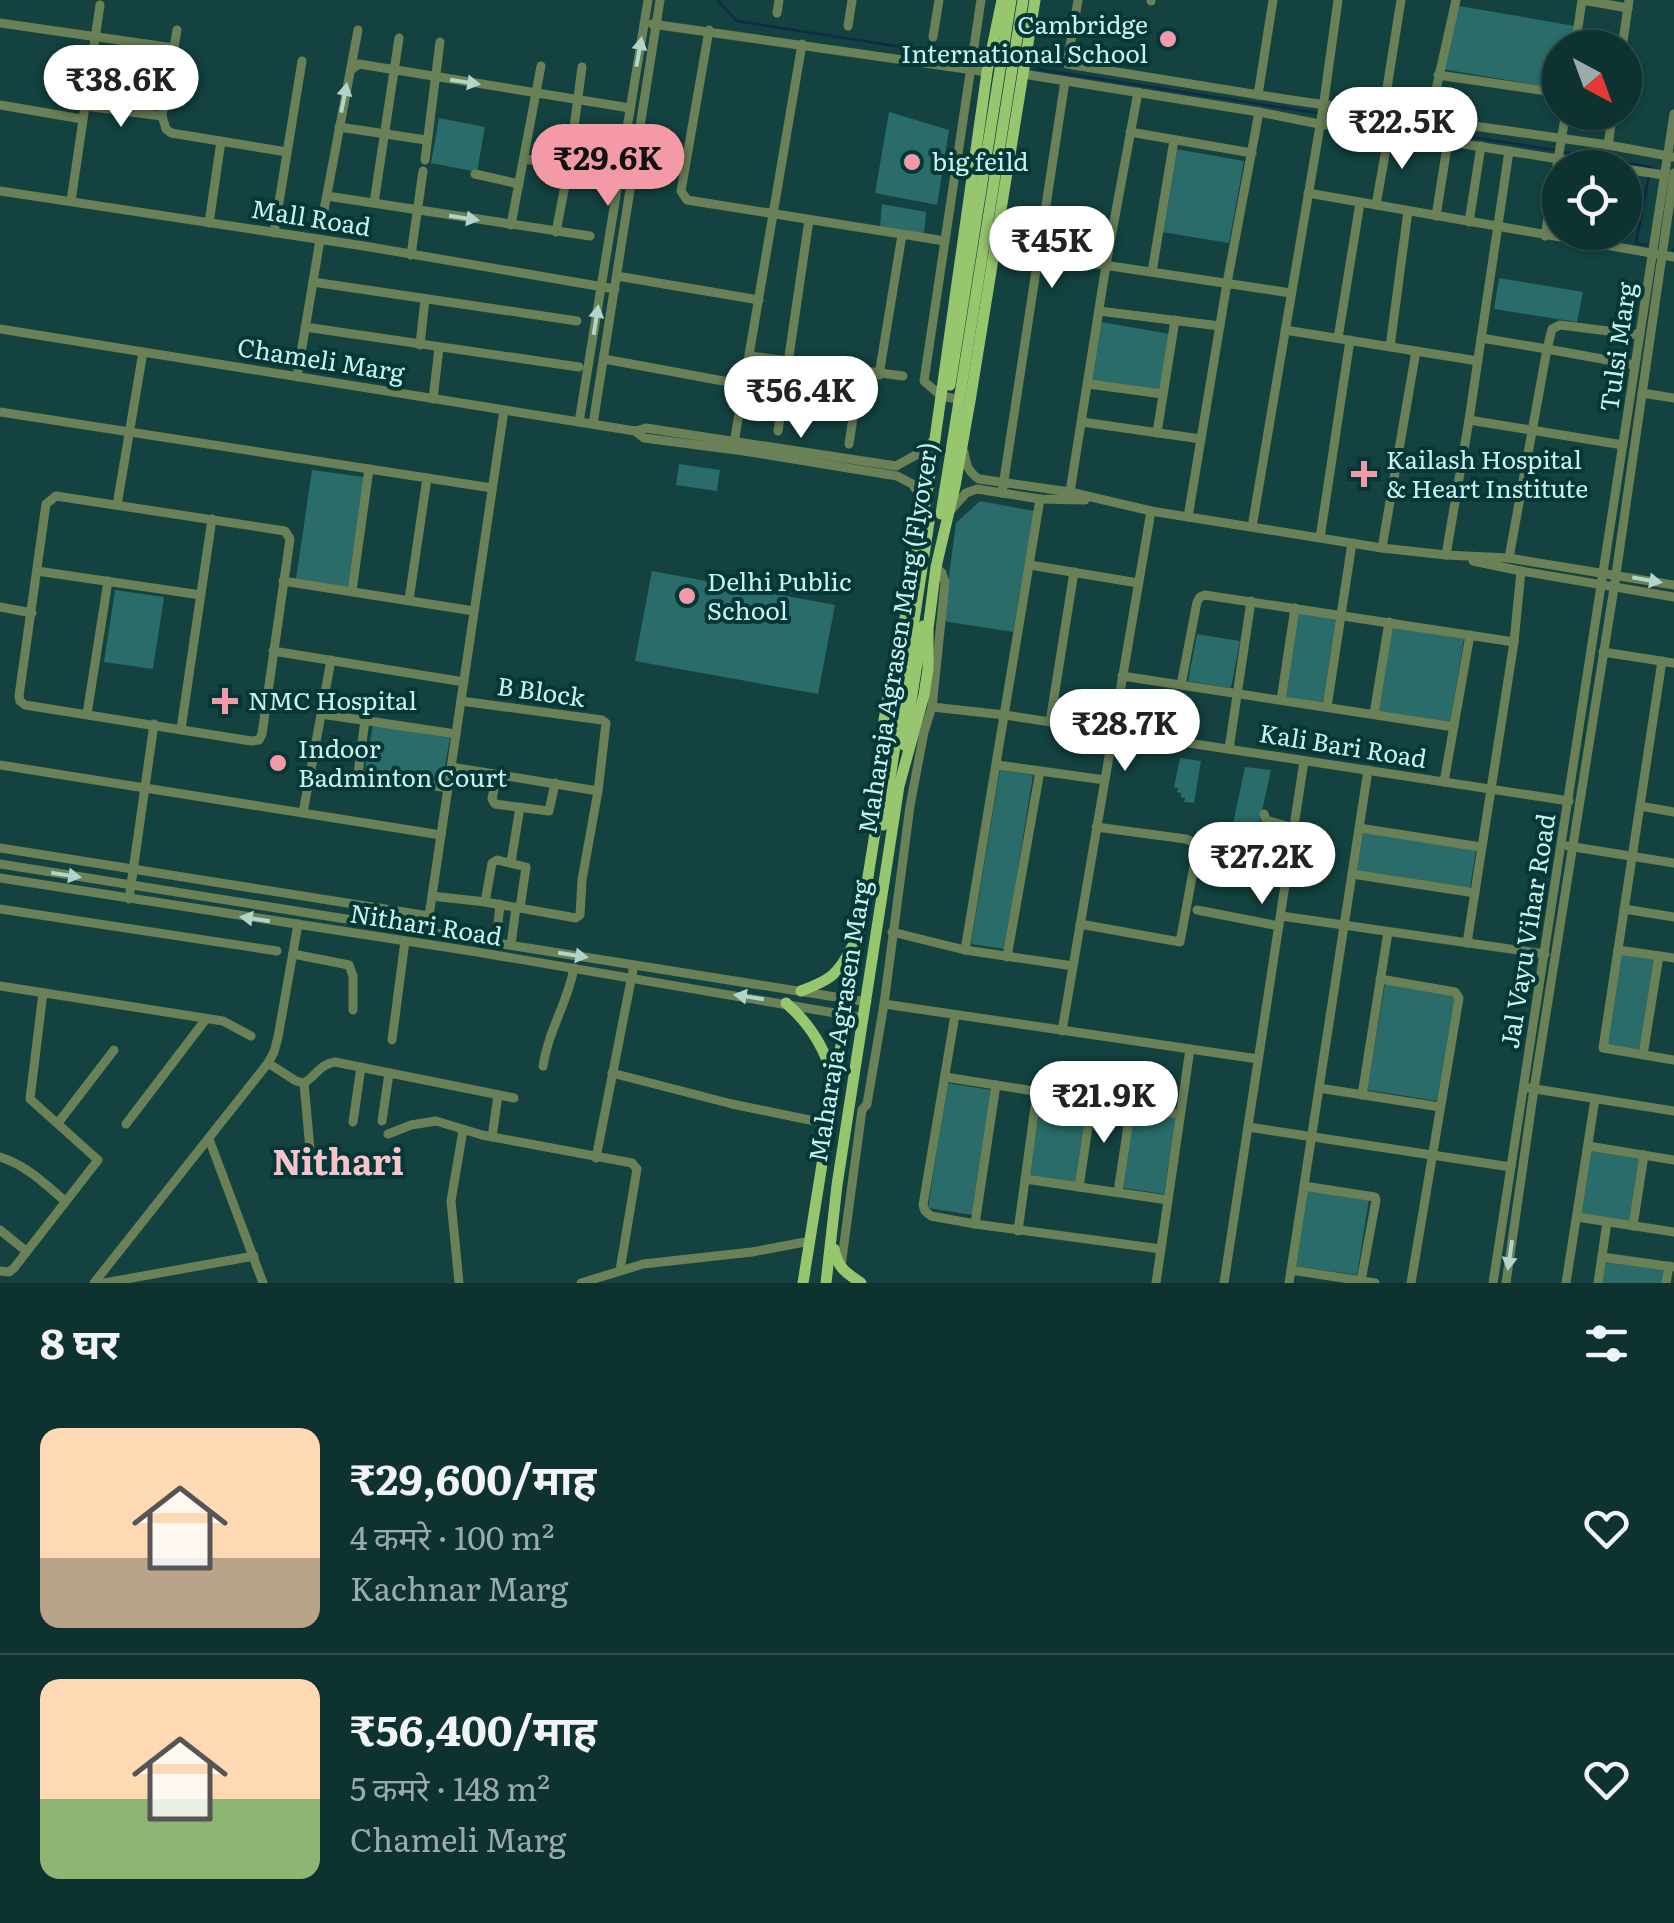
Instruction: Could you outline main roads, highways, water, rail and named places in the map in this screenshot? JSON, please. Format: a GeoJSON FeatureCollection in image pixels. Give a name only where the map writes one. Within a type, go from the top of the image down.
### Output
{"type":"FeatureCollection","features":[{"type":"Feature","properties":{"kind":"main road","name":"Maharaja Agrasen Marg"},"geometry":{"type":"LineString","coordinates":[[826,1283],[848,1112],[899,786],[924,695],[936,567],[970,400],[1035,0]]}},
{"type":"Feature","properties":{"kind":"main road","name":"Maharaja Agrasen Marg"},"geometry":{"type":"LineString","coordinates":[[806,1283],[875,832],[884,720],[936,438],[987,72],[1013,4]]}},
{"type":"Feature","properties":{"kind":"main road","name":"Maharaja Agrasen Marg (Flyover)"},"geometry":{"type":"LineString","coordinates":[[806,1283],[1013,4]]}},
{"type":"Feature","properties":{"kind":"main road","name":"Maharaja Agrasen Marg (Flyover)"},"geometry":{"type":"LineString","coordinates":[[818,1283],[1013,4]]}},
{"type":"Feature","properties":{"kind":"main road"},"geometry":{"type":"LineString","coordinates":[[904,624],[899,680],[902,686],[908,689],[918,684],[922,651],[928,642]]}},
{"type":"Feature","properties":{"kind":"main road"},"geometry":{"type":"LineString","coordinates":[[880,768],[886,776],[904,769]]}},
{"type":"Feature","properties":{"kind":"main road"},"geometry":{"type":"LineString","coordinates":[[801,991],[828,981],[844,963],[857,936]]}},
{"type":"Feature","properties":{"kind":"main road"},"geometry":{"type":"LineString","coordinates":[[786,1003],[819,1042],[834,1084]]}},
{"type":"Feature","properties":{"kind":"main road"},"geometry":{"type":"LineString","coordinates":[[848,1112],[862,1110]]}},
{"type":"Feature","properties":{"kind":"main road"},"geometry":{"type":"LineString","coordinates":[[831,1235],[836,1262],[861,1283]]}},
{"type":"Feature","properties":{"kind":"waterway"},"geometry":{"type":"LineString","coordinates":[[717,0],[737,21],[965,57]]}},
{"type":"Feature","properties":{"kind":"waterway"},"geometry":{"type":"LineString","coordinates":[[1037,69],[1317,113]]}},
{"type":"Feature","properties":{"kind":"waterway"},"geometry":{"type":"LineString","coordinates":[[1325,114],[1554,150]]}},
{"type":"Feature","properties":{"kind":"waterway"},"geometry":{"type":"LineString","coordinates":[[1642,165],[1651,167]]}},
{"type":"Feature","properties":{"kind":"waterway"},"geometry":{"type":"LineString","coordinates":[[1649,175],[1636,243],[1649,245]]}},
{"type":"Feature","properties":{"kind":"place","name":"Cambridge International School"},"geometry":{"type":"Point","coordinates":[1168,39]}},
{"type":"Feature","properties":{"kind":"place","name":"big feild"},"geometry":{"type":"Point","coordinates":[912,162]}},
{"type":"Feature","properties":{"kind":"place","name":"Kailash Hospital & Heart Institute"},"geometry":{"type":"Point","coordinates":[1364,474]}},
{"type":"Feature","properties":{"kind":"place","name":"Delhi Public School"},"geometry":{"type":"Point","coordinates":[687,596]}},
{"type":"Feature","properties":{"kind":"place","name":"NMC Hospital"},"geometry":{"type":"Point","coordinates":[225,701]}},
{"type":"Feature","properties":{"kind":"place","name":"Indoor Badminton Court"},"geometry":{"type":"Point","coordinates":[278,763]}},
{"type":"Feature","properties":{"kind":"district","name":"Nithari"},"geometry":{"type":"Point","coordinates":[338,1163]}}]}
